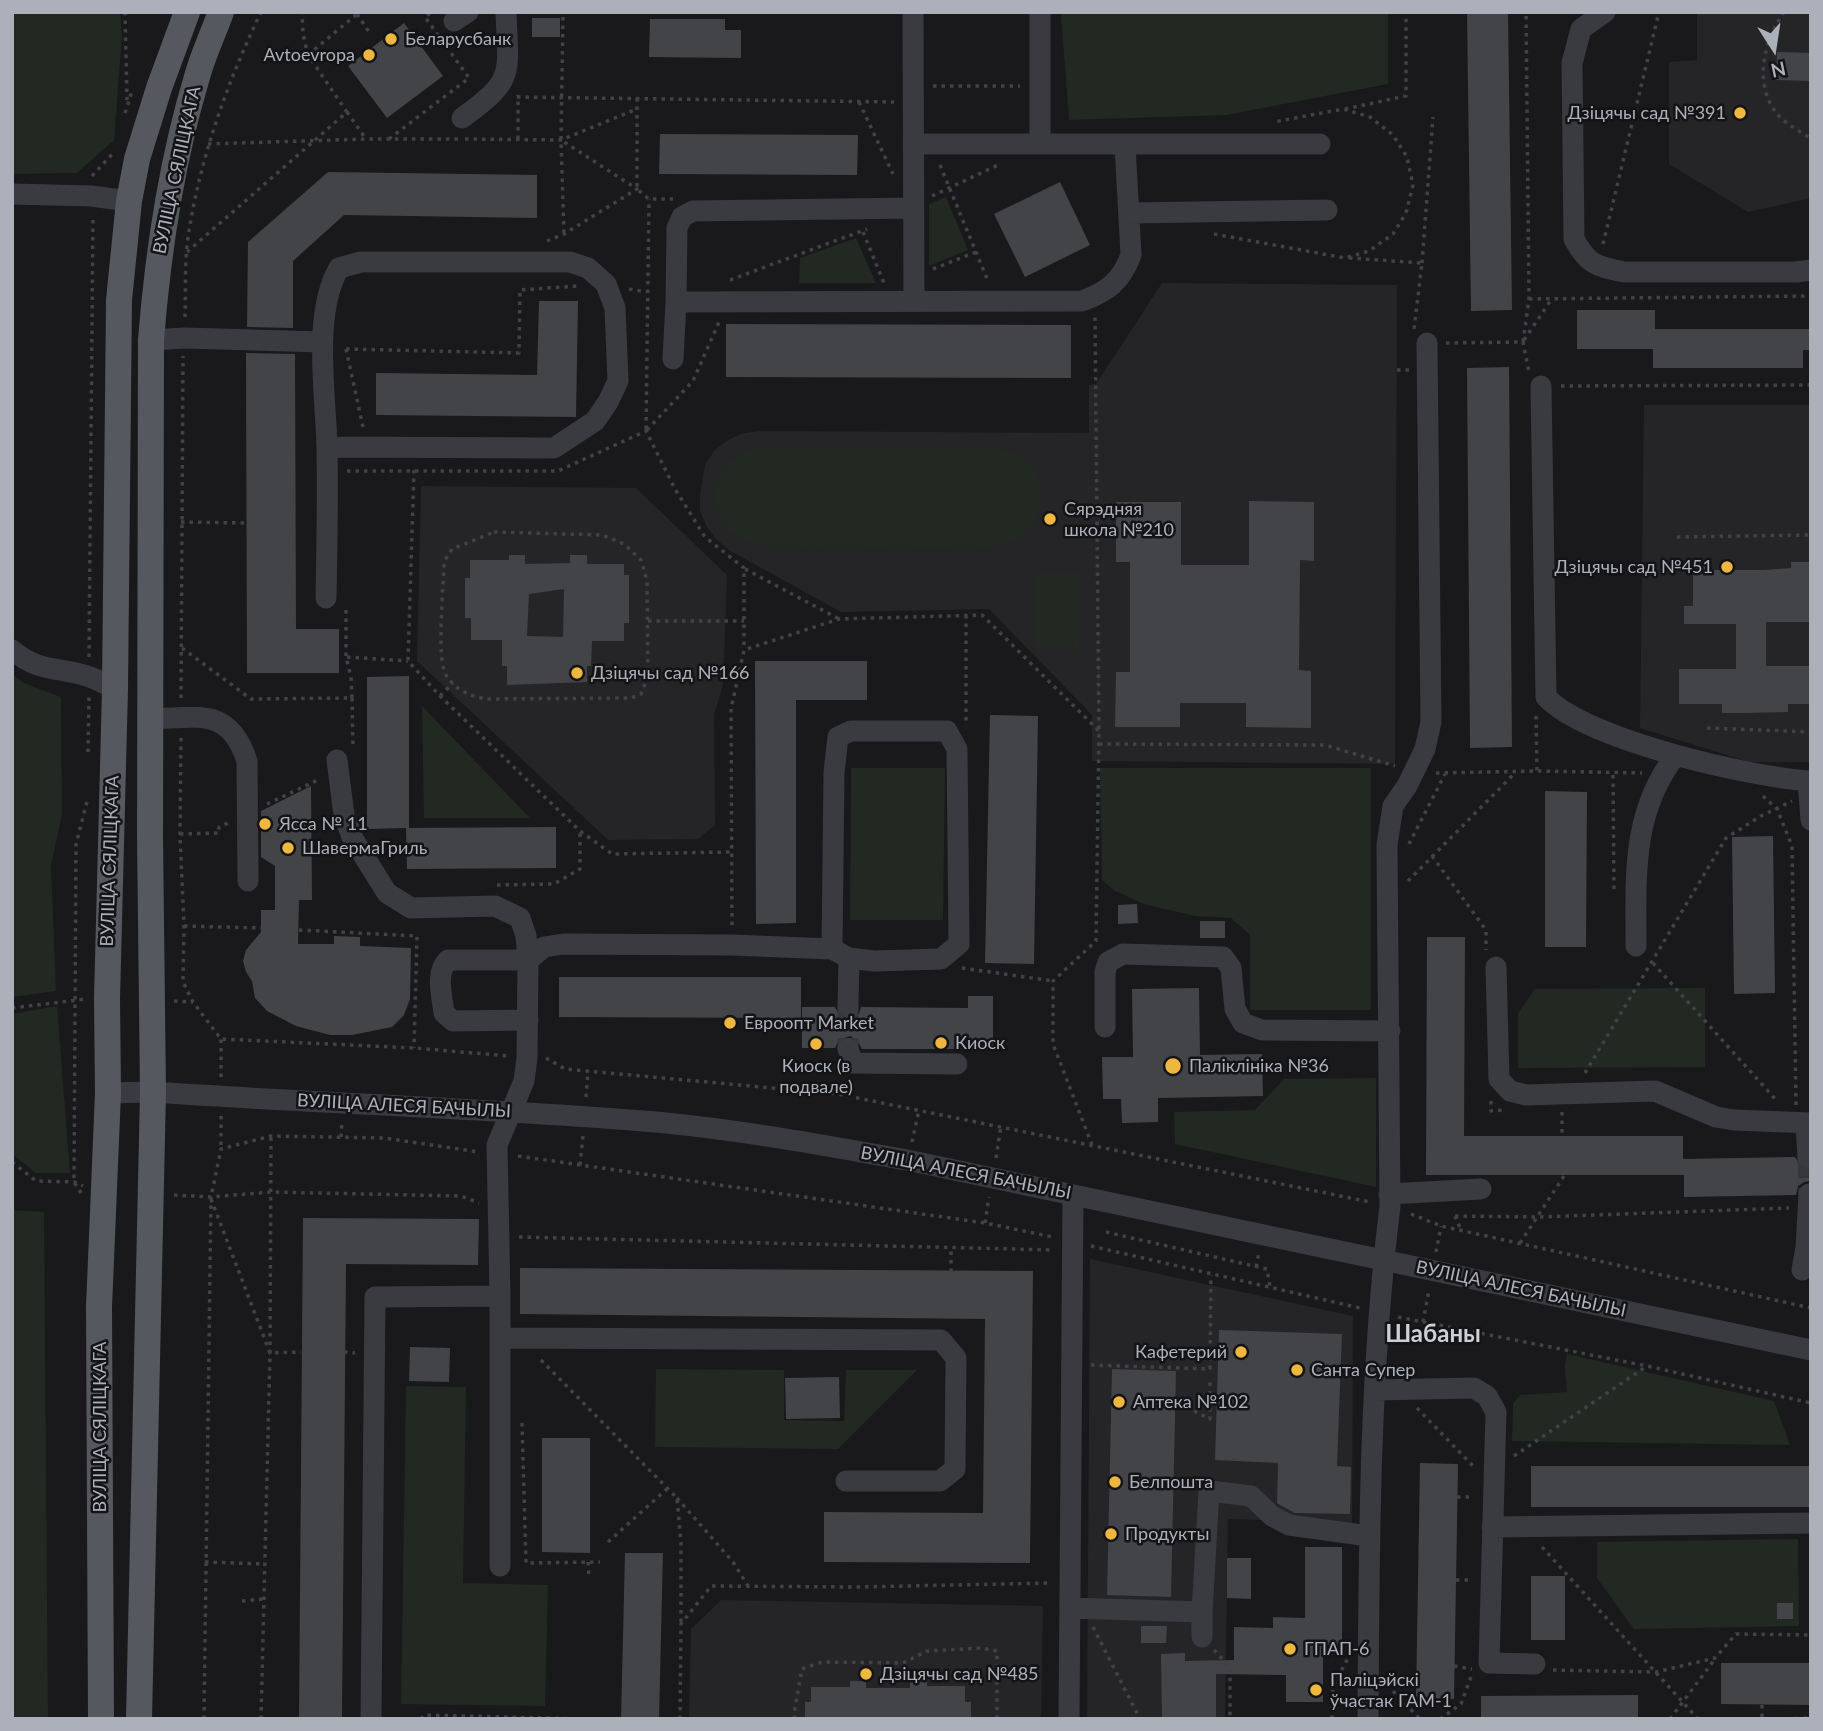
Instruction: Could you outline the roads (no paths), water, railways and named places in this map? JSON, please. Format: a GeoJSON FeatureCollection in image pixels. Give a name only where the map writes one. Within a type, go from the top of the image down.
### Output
{"type":"FeatureCollection","features":[{"type":"Feature","properties":{"kind":"main road","name":"ВУЛІЦА СЯЛІЦКАГА"},"geometry":{"type":"LineString","coordinates":[[101,1719],[99,1307],[108,1093],[107,999],[115,689],[119,300],[129,201],[137,159],[187,12]]}},
{"type":"Feature","properties":{"kind":"main road","name":"ВУЛІЦА СЯЛІЦКАГА"},"geometry":{"type":"LineString","coordinates":[[139,1719],[153,1092],[151,340],[157,261],[173,172],[197,76],[221,12]]}},
{"type":"Feature","properties":{"kind":"street"},"geometry":{"type":"LineString","coordinates":[[462,118],[491,97],[503,82],[508,67],[506,12]]}},
{"type":"Feature","properties":{"kind":"street"},"geometry":{"type":"LineString","coordinates":[[913,12],[914,144],[919,204],[914,300]]}},
{"type":"Feature","properties":{"kind":"street"},"geometry":{"type":"LineString","coordinates":[[1040,12],[1040,143]]}},
{"type":"Feature","properties":{"kind":"street"},"geometry":{"type":"LineString","coordinates":[[1605,12],[1581,29],[1572,63],[1574,239],[1584,258],[1598,266],[1624,272],[1811,270]]}},
{"type":"Feature","properties":{"kind":"street"},"geometry":{"type":"LineString","coordinates":[[914,144],[1320,144]]}},
{"type":"Feature","properties":{"kind":"street"},"geometry":{"type":"LineString","coordinates":[[676,302],[1082,301],[1097,296],[1115,284],[1131,255],[1125,145]]}},
{"type":"Feature","properties":{"kind":"street"},"geometry":{"type":"LineString","coordinates":[[12,194],[91,196],[129,201]]}},
{"type":"Feature","properties":{"kind":"street"},"geometry":{"type":"LineString","coordinates":[[673,359],[677,228],[682,217],[693,211],[919,204]]}},
{"type":"Feature","properties":{"kind":"street"},"geometry":{"type":"LineString","coordinates":[[1129,213],[1327,210]]}},
{"type":"Feature","properties":{"kind":"street"},"geometry":{"type":"LineString","coordinates":[[327,447],[554,448],[595,421],[618,381],[615,307],[607,284],[588,268],[570,262],[361,262],[339,268],[331,281],[322,342],[327,447],[336,601]]}},
{"type":"Feature","properties":{"kind":"street"},"geometry":{"type":"LineString","coordinates":[[151,340],[185,338],[322,342]]}},
{"type":"Feature","properties":{"kind":"street"},"geometry":{"type":"LineString","coordinates":[[1368,1719],[1369,1536],[1375,1390],[1383,1260],[1390,1200],[1387,845],[1393,806],[1425,749],[1431,722],[1427,343]]}},
{"type":"Feature","properties":{"kind":"street"},"geometry":{"type":"LineString","coordinates":[[1541,386],[1546,697],[1556,707],[1594,726],[1676,755],[1809,787],[1811,820]]}},
{"type":"Feature","properties":{"kind":"street"},"geometry":{"type":"LineString","coordinates":[[12,650],[27,663],[89,677],[115,689]]}},
{"type":"Feature","properties":{"kind":"street"},"geometry":{"type":"LineString","coordinates":[[150,719],[206,718],[222,722],[233,730],[242,744],[247,761],[248,881]]}},
{"type":"Feature","properties":{"kind":"street"},"geometry":{"type":"LineString","coordinates":[[527,1020],[453,1021],[444,1013],[440,975],[442,966],[448,960],[528,960],[544,947],[563,944],[732,945],[840,953],[874,961],[941,959],[959,944],[957,748],[947,732],[851,731],[838,737],[834,772],[840,953],[848,1007]]}},
{"type":"Feature","properties":{"kind":"street"},"geometry":{"type":"LineString","coordinates":[[1636,946],[1637,852],[1642,827],[1660,776],[1676,755]]}},
{"type":"Feature","properties":{"kind":"street"},"geometry":{"type":"LineString","coordinates":[[343,760],[344,815],[352,837],[387,893],[411,908],[495,906],[520,918],[526,936],[527,1058],[524,1081],[497,1145],[500,1296],[510,1338],[500,1566]]}},
{"type":"Feature","properties":{"kind":"street"},"geometry":{"type":"LineString","coordinates":[[1105,1027],[1105,972],[1108,962],[1123,954],[1223,957],[1231,968],[1235,1009],[1243,1023],[1262,1030],[1390,1031]]}},
{"type":"Feature","properties":{"kind":"street"},"geometry":{"type":"LineString","coordinates":[[1491,962],[1499,1079],[1510,1091],[1526,1095],[1655,1091],[1716,1117],[1804,1123],[1808,1157]]}},
{"type":"Feature","properties":{"kind":"street"},"geometry":{"type":"LineString","coordinates":[[848,1049],[853,1063],[957,1064]]}},
{"type":"Feature","properties":{"kind":"street","name":"ВУЛІЦА АЛЕСЯ БАЧЫЛЫ"},"geometry":{"type":"LineString","coordinates":[[108,1093],[153,1092],[510,1111],[755,1134],[907,1160],[1811,1350]]}},
{"type":"Feature","properties":{"kind":"street"},"geometry":{"type":"LineString","coordinates":[[1390,1200],[1481,1189]]}},
{"type":"Feature","properties":{"kind":"street"},"geometry":{"type":"LineString","coordinates":[[1069,1719],[1077,1609],[1071,1301],[1066,1246],[1073,1195]]}},
{"type":"Feature","properties":{"kind":"street"},"geometry":{"type":"LineString","coordinates":[[1802,1270],[1809,1201]]}},
{"type":"Feature","properties":{"kind":"street"},"geometry":{"type":"LineString","coordinates":[[371,1719],[375,1297],[500,1296]]}},
{"type":"Feature","properties":{"kind":"street"},"geometry":{"type":"LineString","coordinates":[[510,1338],[941,1339],[956,1358],[955,1469],[940,1480],[846,1481]]}},
{"type":"Feature","properties":{"kind":"street"},"geometry":{"type":"LineString","coordinates":[[1375,1390],[1475,1388],[1487,1396],[1496,1412],[1489,1663],[1535,1664]]}},
{"type":"Feature","properties":{"kind":"street"},"geometry":{"type":"LineString","coordinates":[[1202,1636],[1209,1491],[1251,1496],[1272,1516],[1289,1525],[1369,1536]]}},
{"type":"Feature","properties":{"kind":"street"},"geometry":{"type":"LineString","coordinates":[[1492,1527],[1811,1523]]}},
{"type":"Feature","properties":{"kind":"street"},"geometry":{"type":"LineString","coordinates":[[1077,1609],[1202,1612]]}},
{"type":"Feature","properties":{"kind":"tunnel"},"geometry":{"type":"LineString","coordinates":[[848,1007],[848,1049]]}},
{"type":"Feature","properties":{"kind":"tunnel"},"geometry":{"type":"LineString","coordinates":[[1808,1157],[1809,1194]]}},
{"type":"Feature","properties":{"kind":"place","name":"Беларусбанк"},"geometry":{"type":"Point","coordinates":[391,39]}},
{"type":"Feature","properties":{"kind":"place","name":"Avtoevropa"},"geometry":{"type":"Point","coordinates":[369,55]}},
{"type":"Feature","properties":{"kind":"place","name":"Дзіцячы сад №391"},"geometry":{"type":"Point","coordinates":[1740,113]}},
{"type":"Feature","properties":{"kind":"place","name":"Сярэдняя школа №210"},"geometry":{"type":"Point","coordinates":[1050,519]}},
{"type":"Feature","properties":{"kind":"place","name":"Дзіцячы сад №451"},"geometry":{"type":"Point","coordinates":[1727,567]}},
{"type":"Feature","properties":{"kind":"place","name":"Дзіцячы сад №166"},"geometry":{"type":"Point","coordinates":[577,673]}},
{"type":"Feature","properties":{"kind":"place","name":"Ясса № 11"},"geometry":{"type":"Point","coordinates":[265,824]}},
{"type":"Feature","properties":{"kind":"place","name":"ШавермаГриль"},"geometry":{"type":"Point","coordinates":[288,848]}},
{"type":"Feature","properties":{"kind":"place","name":"Евроопт Market"},"geometry":{"type":"Point","coordinates":[730,1023]}},
{"type":"Feature","properties":{"kind":"place","name":"Киоск"},"geometry":{"type":"Point","coordinates":[941,1043]}},
{"type":"Feature","properties":{"kind":"place","name":"Киоск (в подвале)"},"geometry":{"type":"Point","coordinates":[816,1044]}},
{"type":"Feature","properties":{"kind":"place","name":"Паліклініка №36"},"geometry":{"type":"Point","coordinates":[1173,1066]}},
{"type":"Feature","properties":{"kind":"place","name":"Кафетерий"},"geometry":{"type":"Point","coordinates":[1241,1352]}},
{"type":"Feature","properties":{"kind":"place","name":"Санта Супер"},"geometry":{"type":"Point","coordinates":[1297,1370]}},
{"type":"Feature","properties":{"kind":"place","name":"Аптека №102"},"geometry":{"type":"Point","coordinates":[1119,1402]}},
{"type":"Feature","properties":{"kind":"place","name":"Белпошта"},"geometry":{"type":"Point","coordinates":[1115,1482]}},
{"type":"Feature","properties":{"kind":"place","name":"Продукты"},"geometry":{"type":"Point","coordinates":[1111,1534]}},
{"type":"Feature","properties":{"kind":"place","name":"ГПАП-6"},"geometry":{"type":"Point","coordinates":[1290,1649]}},
{"type":"Feature","properties":{"kind":"place","name":"Дзіцячы сад №485"},"geometry":{"type":"Point","coordinates":[866,1674]}},
{"type":"Feature","properties":{"kind":"place","name":"Паліцэйскі ўчастак ГАМ-1"},"geometry":{"type":"Point","coordinates":[1316,1690]}},
{"type":"Feature","properties":{"kind":"district","name":"Шабаны"},"geometry":{"type":"Point","coordinates":[1433,1334]}}]}
